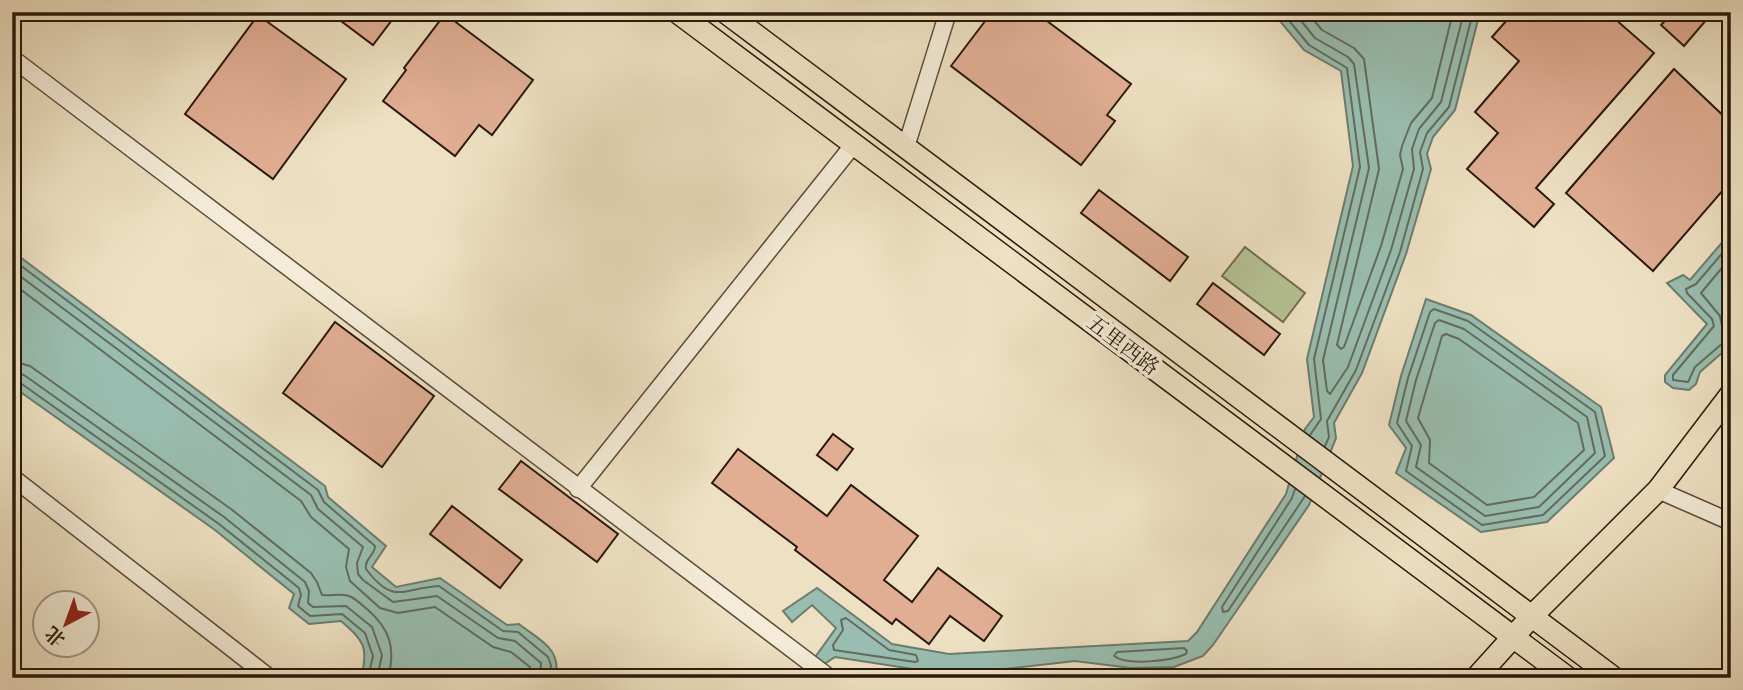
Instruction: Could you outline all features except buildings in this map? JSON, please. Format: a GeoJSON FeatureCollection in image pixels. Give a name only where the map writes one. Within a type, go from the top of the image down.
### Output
{"type":"FeatureCollection","features":[{"type":"Feature","properties":{"kind":"main road","name":"五里西路"},"geometry":{"type":"LineString","coordinates":[[677,12],[1568,678]]}},
{"type":"Feature","properties":{"kind":"main road","name":"五里西路"},"geometry":{"type":"LineString","coordinates":[[725,12],[1614,678]]}},
{"type":"Feature","properties":{"kind":"main road"},"geometry":{"type":"LineString","coordinates":[[1476,678],[1512,636],[1658,490],[1731,394]]}},
{"type":"Feature","properties":{"kind":"street"},"geometry":{"type":"LineString","coordinates":[[906,147],[948,12]]}},
{"type":"Feature","properties":{"kind":"street"},"geometry":{"type":"LineString","coordinates":[[12,58],[830,678]]}},
{"type":"Feature","properties":{"kind":"street"},"geometry":{"type":"LineString","coordinates":[[578,489],[854,144]]}},
{"type":"Feature","properties":{"kind":"street"},"geometry":{"type":"LineString","coordinates":[[12,477],[271,678]]}},
{"type":"Feature","properties":{"kind":"street"},"geometry":{"type":"LineString","coordinates":[[1658,490],[1731,522]]}},
{"type":"Feature","properties":{"kind":"green space"},"geometry":{"type":"Polygon","coordinates":[[[1245,247],[1305,293],[1283,322],[1222,276],[1245,247]]]}},
{"type":"Feature","properties":{"kind":"water"},"geometry":{"type":"Polygon","coordinates":[[[1269,12],[1480,12],[1455,110],[1433,137],[1427,154],[1431,169],[1406,254],[1362,373],[1334,423],[1336,438],[1309,505],[1213,645],[1203,656],[1174,667],[1131,668],[1075,661],[952,675],[835,657],[823,665],[816,678],[800,678],[836,628],[812,605],[792,622],[783,611],[817,588],[892,644],[949,654],[1188,641],[1197,632],[1286,494],[1305,429],[1314,417],[1307,359],[1353,166],[1341,71],[1304,50],[1275,15],[1269,12]]]}},
{"type":"Feature","properties":{"kind":"water"},"geometry":{"type":"Polygon","coordinates":[[[1731,232],[1731,345],[1700,372],[1696,384],[1689,390],[1673,388],[1665,382],[1665,375],[1707,324],[1667,283],[1683,275],[1690,280],[1731,232]]]}},
{"type":"Feature","properties":{"kind":"water"},"geometry":{"type":"Polygon","coordinates":[[[12,251],[325,486],[328,497],[386,546],[372,567],[396,587],[440,578],[507,625],[519,624],[548,646],[556,660],[555,678],[361,678],[363,645],[341,621],[309,624],[289,608],[294,594],[215,530],[12,386],[12,251]]]}},
{"type":"Feature","properties":{"kind":"water"},"geometry":{"type":"Polygon","coordinates":[[[1426,299],[1471,315],[1601,407],[1614,458],[1547,522],[1481,532],[1396,473],[1406,448],[1389,425],[1401,376],[1426,299]]]}}]}
